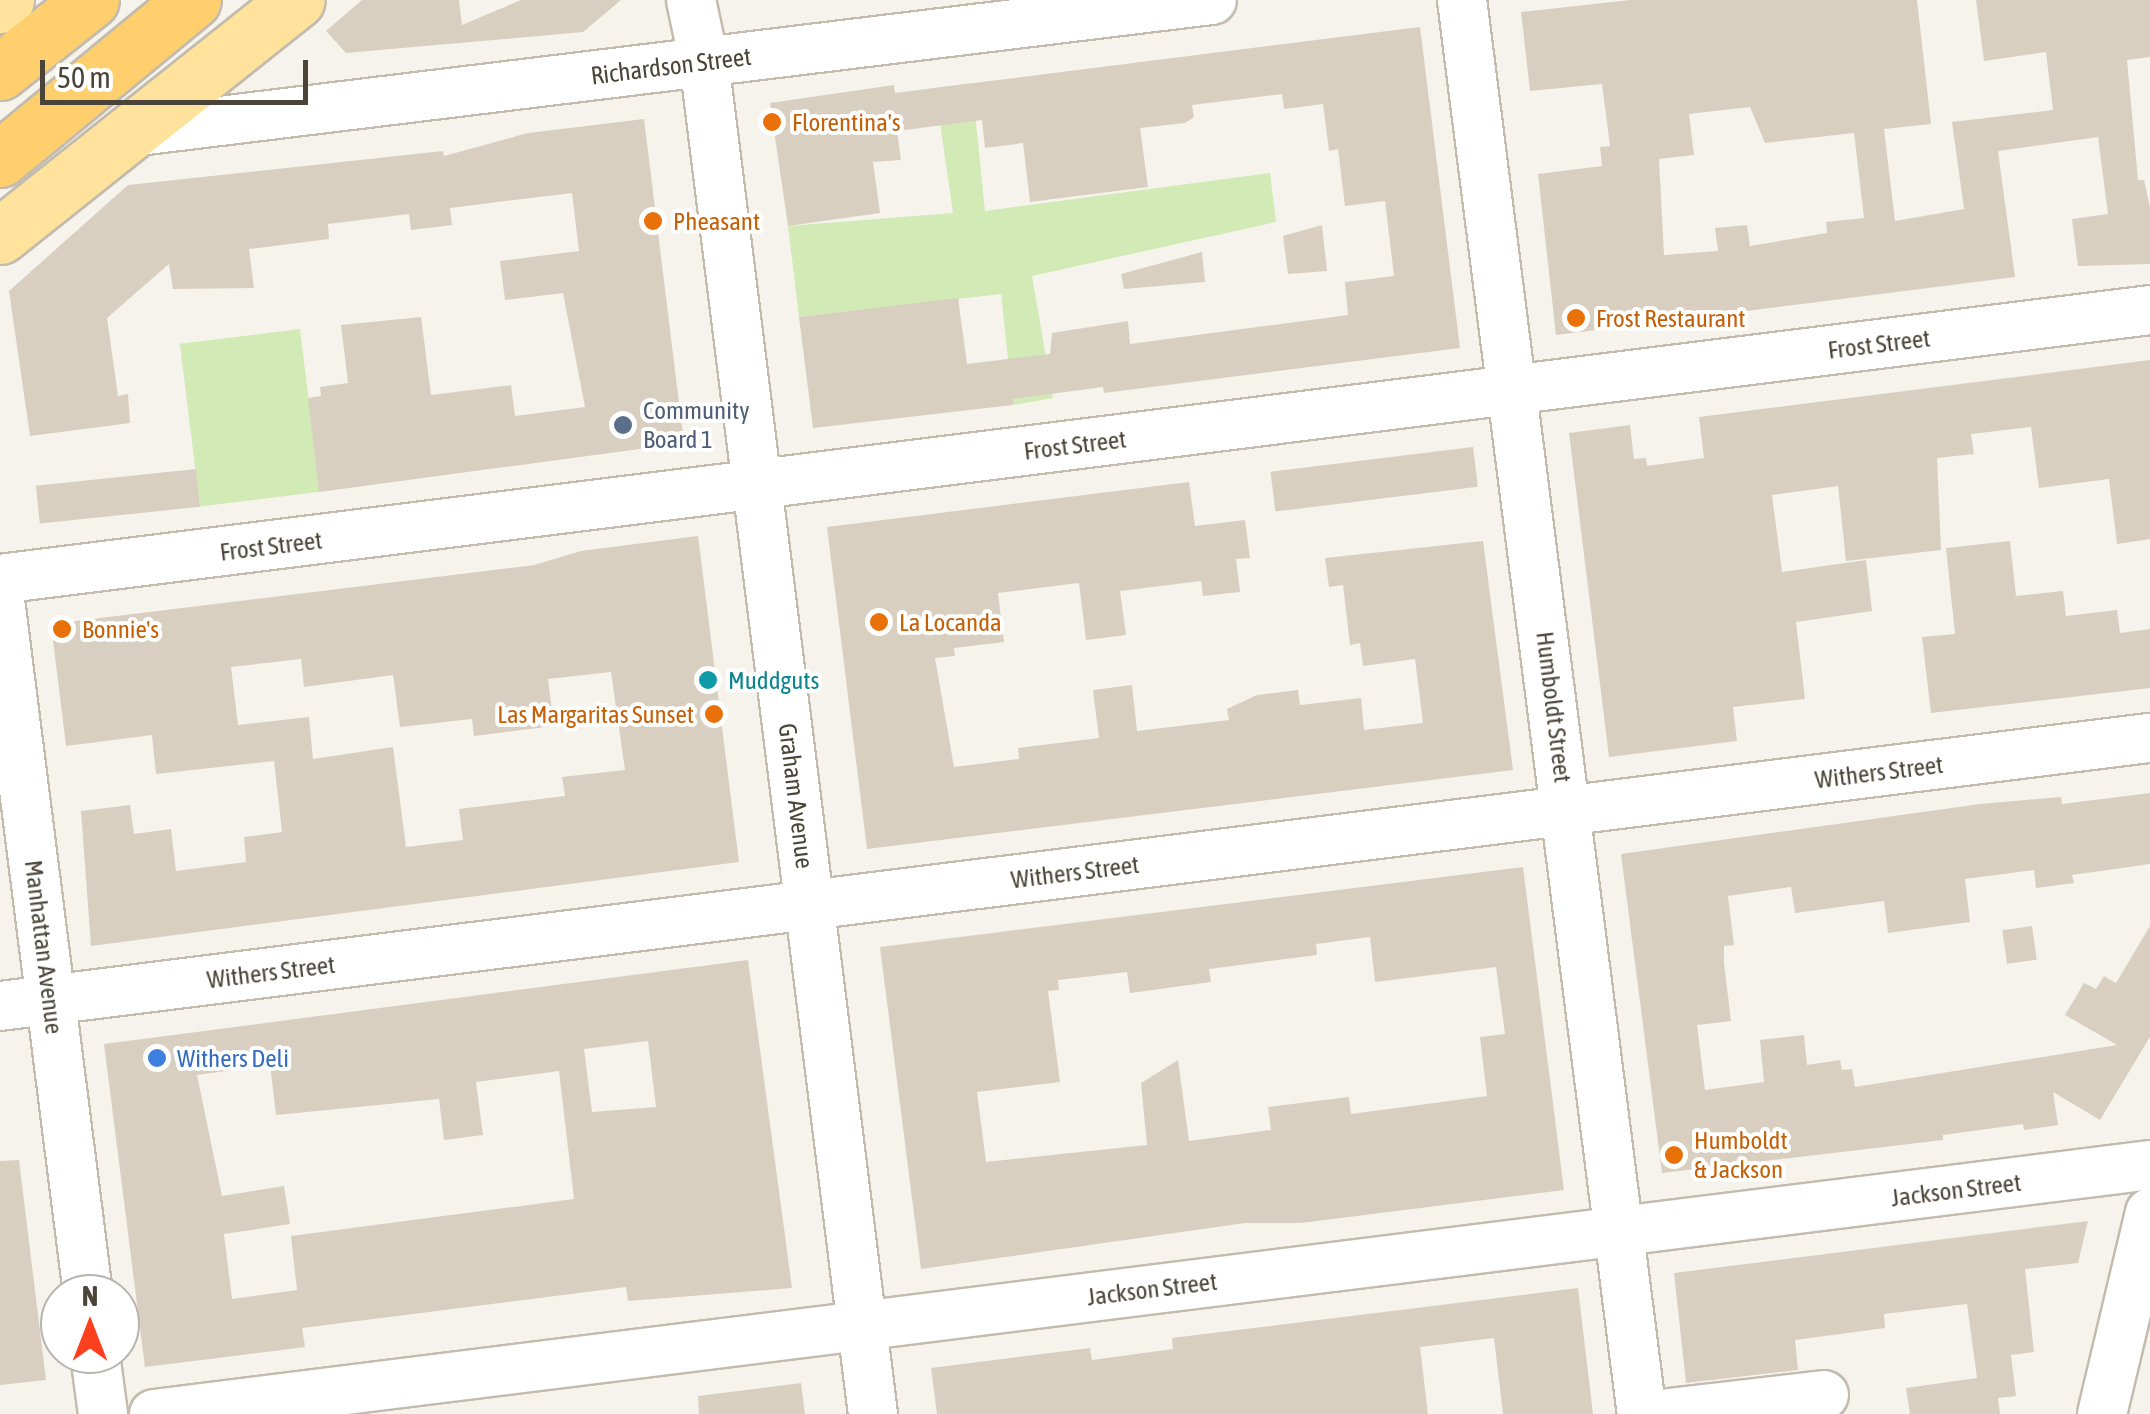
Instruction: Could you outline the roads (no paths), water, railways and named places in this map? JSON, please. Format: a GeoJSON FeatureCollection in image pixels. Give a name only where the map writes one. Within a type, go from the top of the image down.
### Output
{"type":"FeatureCollection","features":[{"type":"Feature","properties":{"kind":"highway"},"geometry":{"type":"LineString","coordinates":[[0,72],[90,0]]}},
{"type":"Feature","properties":{"kind":"highway"},"geometry":{"type":"LineString","coordinates":[[0,159],[193,0]]}},
{"type":"Feature","properties":{"kind":"highway"},"geometry":{"type":"LineString","coordinates":[[140,42],[212,0]]}},
{"type":"Feature","properties":{"kind":"main road"},"geometry":{"type":"LineString","coordinates":[[0,5],[6,0]]}},
{"type":"Feature","properties":{"kind":"main road"},"geometry":{"type":"LineString","coordinates":[[0,236],[297,0]]}},
{"type":"Feature","properties":{"kind":"street","name":"Richardson Street"},"geometry":{"type":"LineString","coordinates":[[130,132],[1212,0]]}},
{"type":"Feature","properties":{"kind":"street","name":"Humboldt Street"},"geometry":{"type":"LineString","coordinates":[[1462,0],[1515,390],[1642,1414]]}},
{"type":"Feature","properties":{"kind":"street","name":"Graham Avenue"},"geometry":{"type":"LineString","coordinates":[[695,2],[873,1414]]}},
{"type":"Feature","properties":{"kind":"street","name":"Frost Street"},"geometry":{"type":"LineString","coordinates":[[0,579],[2150,310]]}},
{"type":"Feature","properties":{"kind":"street","name":"Manhattan Avenue"},"geometry":{"type":"LineString","coordinates":[[0,600],[85,1274]]}},
{"type":"Feature","properties":{"kind":"street","name":"Withers Street"},"geometry":{"type":"LineString","coordinates":[[0,1006],[2150,738]]}},
{"type":"Feature","properties":{"kind":"street","name":"Jackson Street"},"geometry":{"type":"LineString","coordinates":[[154,1414],[2150,1165]]}},
{"type":"Feature","properties":{"kind":"street"},"geometry":{"type":"LineString","coordinates":[[2102,1414],[2150,1213]]}},
{"type":"Feature","properties":{"kind":"street"},"geometry":{"type":"LineString","coordinates":[[98,1374],[103,1414]]}},
{"type":"Feature","properties":{"kind":"street"},"geometry":{"type":"LineString","coordinates":[[1660,1414],[1824,1395]]}},
{"type":"Feature","properties":{"kind":"place","name":"Florentina's"},"geometry":{"type":"Point","coordinates":[772,122]}},
{"type":"Feature","properties":{"kind":"place","name":"Pheasant"},"geometry":{"type":"Point","coordinates":[653,221]}},
{"type":"Feature","properties":{"kind":"place","name":"Frost Restaurant"},"geometry":{"type":"Point","coordinates":[1576,318]}},
{"type":"Feature","properties":{"kind":"place","name":"Community Board 1"},"geometry":{"type":"Point","coordinates":[623,425]}},
{"type":"Feature","properties":{"kind":"place","name":"La Locanda"},"geometry":{"type":"Point","coordinates":[879,622]}},
{"type":"Feature","properties":{"kind":"place","name":"Bonnie's"},"geometry":{"type":"Point","coordinates":[62,629]}},
{"type":"Feature","properties":{"kind":"place","name":"Muddguts"},"geometry":{"type":"Point","coordinates":[708,680]}},
{"type":"Feature","properties":{"kind":"place","name":"Las Margaritas Sunset"},"geometry":{"type":"Point","coordinates":[714,714]}},
{"type":"Feature","properties":{"kind":"place","name":"Withers Deli"},"geometry":{"type":"Point","coordinates":[157,1058]}},
{"type":"Feature","properties":{"kind":"place","name":"Humboldt & Jackson"},"geometry":{"type":"Point","coordinates":[1674,1155]}}]}
